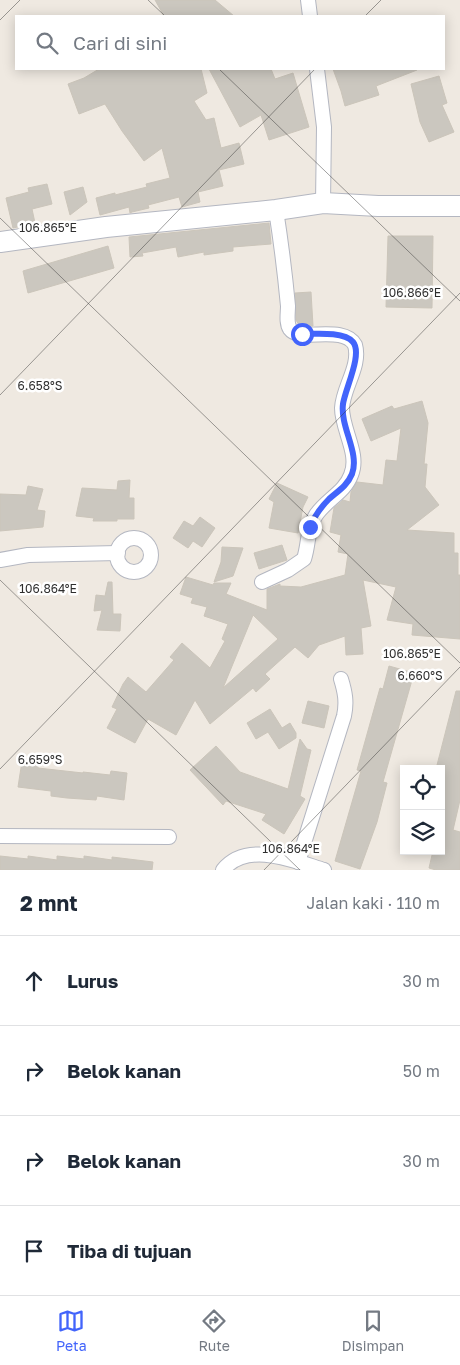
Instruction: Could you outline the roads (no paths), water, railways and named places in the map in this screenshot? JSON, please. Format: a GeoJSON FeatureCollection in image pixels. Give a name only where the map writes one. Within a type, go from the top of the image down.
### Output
{"type":"FeatureCollection","features":[{"type":"Feature","properties":{"kind":"street"},"geometry":{"type":"LineString","coordinates":[[308,0],[310,15]]}},
{"type":"Feature","properties":{"kind":"street"},"geometry":{"type":"LineString","coordinates":[[317,70],[324,127],[323,203]]}},
{"type":"Feature","properties":{"kind":"street"},"geometry":{"type":"LineString","coordinates":[[0,242],[106,227],[276,210],[323,203],[378,206],[460,206]]}},
{"type":"Feature","properties":{"kind":"street"},"geometry":{"type":"LineString","coordinates":[[262,582],[288,570],[304,558],[312,521],[328,500],[345,486],[351,476],[354,462],[344,423],[342,406],[355,360],[355,345],[348,338],[341,335],[302,334],[290,329],[286,280],[276,210]]}},
{"type":"Feature","properties":{"kind":"street"},"geometry":{"type":"LineString","coordinates":[[0,560],[28,555],[118,552]]}},
{"type":"Feature","properties":{"kind":"street"},"geometry":{"type":"LineString","coordinates":[[298,862],[344,716],[346,696],[341,679]]}},
{"type":"Feature","properties":{"kind":"street"},"geometry":{"type":"LineString","coordinates":[[0,836],[169,837]]}},
{"type":"Feature","properties":{"kind":"street"},"geometry":{"type":"LineString","coordinates":[[223,870],[226,866],[252,854],[270,854],[324,870]]}}]}
